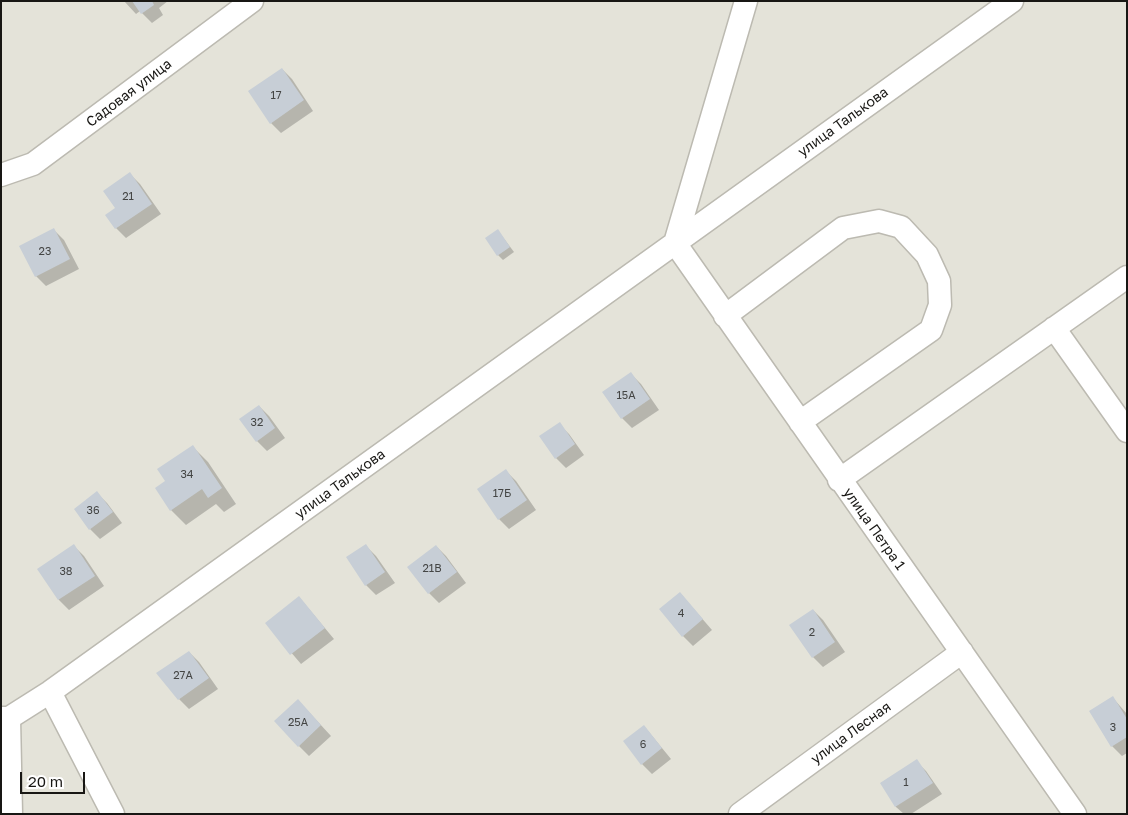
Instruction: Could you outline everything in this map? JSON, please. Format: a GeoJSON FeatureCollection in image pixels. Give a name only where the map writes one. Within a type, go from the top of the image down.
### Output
{"type":"FeatureCollection","features":[{"type":"Feature","properties":{"kind":"street","name":"Садовая улица"},"geometry":{"type":"LineString","coordinates":[[1,175],[33,164],[252,1]]}},
{"type":"Feature","properties":{"kind":"street"},"geometry":{"type":"LineString","coordinates":[[674,243],[746,1]]}},
{"type":"Feature","properties":{"kind":"street","name":"улица Талькова"},"geometry":{"type":"LineString","coordinates":[[5,718],[50,692],[1012,1]]}},
{"type":"Feature","properties":{"kind":"street"},"geometry":{"type":"LineString","coordinates":[[725,316],[844,228],[879,221],[901,227],[927,255],[938,281],[940,305],[931,330],[800,422]]}},
{"type":"Feature","properties":{"kind":"street","name":"улица Петра 1"},"geometry":{"type":"LineString","coordinates":[[674,243],[1075,814]]}},
{"type":"Feature","properties":{"kind":"street"},"geometry":{"type":"LineString","coordinates":[[840,480],[1127,277]]}},
{"type":"Feature","properties":{"kind":"street"},"geometry":{"type":"LineString","coordinates":[[1054,328],[1127,432]]}},
{"type":"Feature","properties":{"kind":"street","name":"улица Лесная"},"geometry":{"type":"LineString","coordinates":[[740,814],[962,652]]}},
{"type":"Feature","properties":{"kind":"street"},"geometry":{"type":"LineString","coordinates":[[50,692],[113,814]]}},
{"type":"Feature","properties":{"kind":"street"},"geometry":{"type":"LineString","coordinates":[[5,718],[11,814]]}},
{"type":"Feature","properties":{"kind":"building"},"geometry":{"type":"Polygon","coordinates":[[[132,1],[152,1],[154,5],[141,14],[132,1]]]}},
{"type":"Feature","properties":{"kind":"building"},"geometry":{"type":"Polygon","coordinates":[[[282,68],[304,100],[270,124],[248,91],[282,68]]]}},
{"type":"Feature","properties":{"kind":"building"},"geometry":{"type":"Polygon","coordinates":[[[130,172],[152,204],[115,229],[105,215],[115,208],[103,191],[130,172]]]}},
{"type":"Feature","properties":{"kind":"building"},"geometry":{"type":"Polygon","coordinates":[[[54,228],[70,259],[35,277],[19,246],[54,228]]]}},
{"type":"Feature","properties":{"kind":"building"},"geometry":{"type":"Polygon","coordinates":[[[498,229],[510,247],[497,256],[485,238],[498,229]]]}},
{"type":"Feature","properties":{"kind":"building"},"geometry":{"type":"Polygon","coordinates":[[[631,372],[650,399],[621,419],[602,392],[631,372]]]}},
{"type":"Feature","properties":{"kind":"building"},"geometry":{"type":"Polygon","coordinates":[[[259,405],[275,428],[256,442],[239,419],[259,405]]]}},
{"type":"Feature","properties":{"kind":"building"},"geometry":{"type":"Polygon","coordinates":[[[560,422],[575,444],[555,459],[539,436],[560,422]]]}},
{"type":"Feature","properties":{"kind":"building"},"geometry":{"type":"Polygon","coordinates":[[[193,445],[222,488],[208,498],[202,489],[170,511],[155,488],[165,481],[157,469],[193,445]]]}},
{"type":"Feature","properties":{"kind":"building"},"geometry":{"type":"Polygon","coordinates":[[[506,469],[527,500],[498,520],[477,489],[506,469]]]}},
{"type":"Feature","properties":{"kind":"building"},"geometry":{"type":"Polygon","coordinates":[[[97,491],[113,512],[89,530],[74,509],[97,491]]]}},
{"type":"Feature","properties":{"kind":"building"},"geometry":{"type":"Polygon","coordinates":[[[74,544],[95,576],[58,600],[37,569],[74,544]]]}},
{"type":"Feature","properties":{"kind":"building"},"geometry":{"type":"Polygon","coordinates":[[[366,544],[385,572],[365,586],[346,557],[366,544]]]}},
{"type":"Feature","properties":{"kind":"building"},"geometry":{"type":"Polygon","coordinates":[[[436,545],[457,572],[428,594],[407,567],[436,545]]]}},
{"type":"Feature","properties":{"kind":"building"},"geometry":{"type":"Polygon","coordinates":[[[680,592],[703,619],[682,637],[659,609],[680,592]]]}},
{"type":"Feature","properties":{"kind":"building"},"geometry":{"type":"Polygon","coordinates":[[[299,596],[325,628],[290,655],[265,623],[299,596]]]}},
{"type":"Feature","properties":{"kind":"building"},"geometry":{"type":"Polygon","coordinates":[[[813,609],[835,642],[812,658],[789,625],[813,609]]]}},
{"type":"Feature","properties":{"kind":"building"},"geometry":{"type":"Polygon","coordinates":[[[189,651],[209,678],[178,700],[156,673],[189,651]]]}},
{"type":"Feature","properties":{"kind":"building"},"geometry":{"type":"Polygon","coordinates":[[[1113,696],[1127,719],[1127,737],[1111,747],[1089,711],[1113,696]]]}},
{"type":"Feature","properties":{"kind":"building"},"geometry":{"type":"Polygon","coordinates":[[[298,699],[321,725],[298,747],[274,721],[298,699]]]}},
{"type":"Feature","properties":{"kind":"building"},"geometry":{"type":"Polygon","coordinates":[[[644,725],[662,748],[641,765],[623,741],[644,725]]]}},
{"type":"Feature","properties":{"kind":"building"},"geometry":{"type":"Polygon","coordinates":[[[917,759],[933,783],[895,807],[880,783],[917,759]]]}}]}
